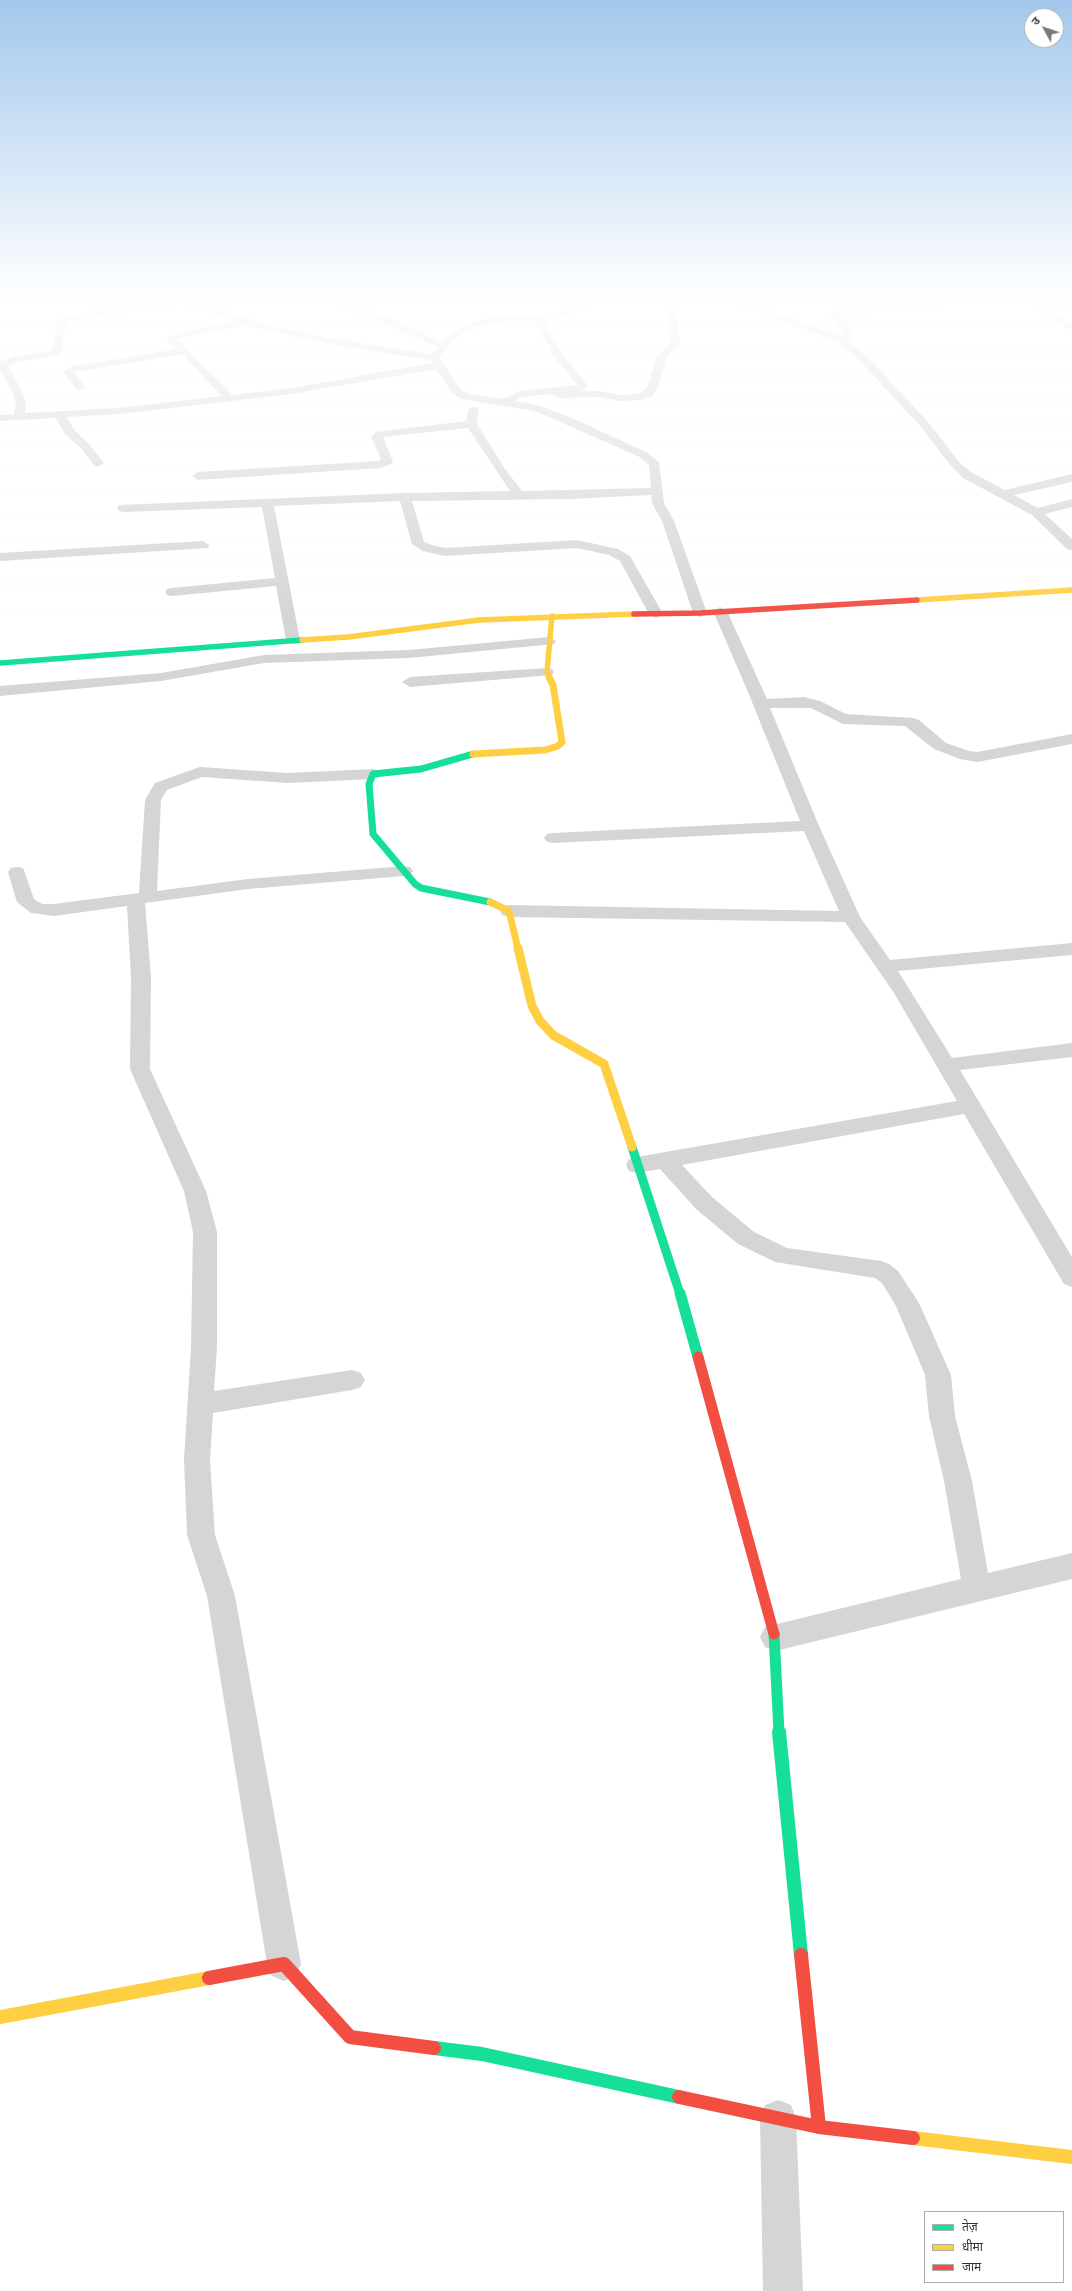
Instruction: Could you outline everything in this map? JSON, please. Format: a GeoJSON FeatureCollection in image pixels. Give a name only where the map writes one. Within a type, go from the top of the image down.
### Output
{"type":"FeatureCollection","features":[{"type":"Feature","properties":{"kind":"street"},"geometry":{"type":"LineString","coordinates":[[19,416],[21,405]]}},
{"type":"Feature","properties":{"kind":"street"},"geometry":{"type":"LineString","coordinates":[[0,418],[118,411],[170,405]]}},
{"type":"Feature","properties":{"kind":"street"},"geometry":{"type":"LineString","coordinates":[[475,405],[471,424],[500,470],[519,495]]}},
{"type":"Feature","properties":{"kind":"street"},"geometry":{"type":"LineString","coordinates":[[509,405],[544,411],[642,454],[655,464],[658,473],[658,504],[668,521],[700,613]]}},
{"type":"Feature","properties":{"kind":"street"},"geometry":{"type":"LineString","coordinates":[[906,405],[924,424],[956,465],[967,475],[1036,512],[1072,546]]}},
{"type":"Feature","properties":{"kind":"street"},"geometry":{"type":"LineString","coordinates":[[60,414],[69,432],[85,446],[98,463]]}},
{"type":"Feature","properties":{"kind":"street"},"geometry":{"type":"LineString","coordinates":[[198,476],[380,464],[387,462],[387,459],[376,437],[380,434],[471,424]]}},
{"type":"Feature","properties":{"kind":"street"},"geometry":{"type":"LineString","coordinates":[[1001,494],[1072,478]]}},
{"type":"Feature","properties":{"kind":"street"},"geometry":{"type":"LineString","coordinates":[[123,508],[406,497],[570,495],[657,491]]}},
{"type":"Feature","properties":{"kind":"street"},"geometry":{"type":"LineString","coordinates":[[406,497],[418,544],[428,548],[445,552],[577,544],[613,552],[625,559],[656,614]]}},
{"type":"Feature","properties":{"kind":"street"},"geometry":{"type":"LineString","coordinates":[[267,502],[293,640]]}},
{"type":"Feature","properties":{"kind":"street"},"geometry":{"type":"LineString","coordinates":[[1036,512],[1072,503]]}},
{"type":"Feature","properties":{"kind":"street"},"geometry":{"type":"LineString","coordinates":[[0,557],[203,545]]}},
{"type":"Feature","properties":{"kind":"street"},"geometry":{"type":"LineString","coordinates":[[172,592],[282,581]]}},
{"type":"Feature","properties":{"kind":"street"},"geometry":{"type":"LineString","coordinates":[[0,663],[398,631],[479,620],[552,616],[700,613],[1072,590]]}},
{"type":"Feature","properties":{"kind":"street"},"geometry":{"type":"LineString","coordinates":[[720,611],[761,704],[810,826],[851,917],[903,992],[1072,1278]]}},
{"type":"Feature","properties":{"kind":"street"},"geometry":{"type":"LineString","coordinates":[[552,616],[547,672],[553,684],[563,736],[562,742],[558,746],[545,750],[477,753],[421,769],[373,774],[288,778],[234,773],[200,772],[161,787],[153,800],[142,899],[140,1069],[195,1191],[205,1232],[204,1347],[198,1460],[201,1535],[221,1596],[284,1964],[350,2037],[482,2054],[819,2128],[1072,2157]]}},
{"type":"Feature","properties":{"kind":"street"},"geometry":{"type":"LineString","coordinates":[[0,691],[161,677],[264,659],[409,654],[549,641]]}},
{"type":"Feature","properties":{"kind":"street"},"geometry":{"type":"LineString","coordinates":[[410,682],[547,672]]}},
{"type":"Feature","properties":{"kind":"street"},"geometry":{"type":"LineString","coordinates":[[761,704],[804,702],[816,704],[843,719],[907,721],[913,723],[940,746],[966,756],[977,758],[1072,739]]}},
{"type":"Feature","properties":{"kind":"street"},"geometry":{"type":"LineString","coordinates":[[373,774],[369,784],[373,834],[420,888],[495,904],[509,911],[851,917]]}},
{"type":"Feature","properties":{"kind":"street"},"geometry":{"type":"LineString","coordinates":[[553,838],[810,826]]}},
{"type":"Feature","properties":{"kind":"street"},"geometry":{"type":"LineString","coordinates":[[17,872],[26,902],[38,909],[54,910],[248,884],[404,871]]}},
{"type":"Feature","properties":{"kind":"street"},"geometry":{"type":"LineString","coordinates":[[509,911],[532,1006],[540,1021],[553,1035],[604,1064],[678,1285],[775,1637],[781,1760],[819,2128]]}},
{"type":"Feature","properties":{"kind":"street"},"geometry":{"type":"LineString","coordinates":[[885,966],[1072,949]]}},
{"type":"Feature","properties":{"kind":"street"},"geometry":{"type":"LineString","coordinates":[[947,1065],[1072,1050]]}},
{"type":"Feature","properties":{"kind":"street"},"geometry":{"type":"LineString","coordinates":[[638,1165],[970,1106]]}},
{"type":"Feature","properties":{"kind":"street"},"geometry":{"type":"LineString","coordinates":[[665,1160],[704,1203],[746,1238],[783,1256],[881,1270],[890,1277],[907,1303],[938,1375],[942,1416],[958,1481],[977,1589]]}},
{"type":"Feature","properties":{"kind":"street"},"geometry":{"type":"LineString","coordinates":[[201,1404],[352,1380]]}},
{"type":"Feature","properties":{"kind":"street"},"geometry":{"type":"LineString","coordinates":[[775,1637],[1072,1566]]}},
{"type":"Feature","properties":{"kind":"street"},"geometry":{"type":"LineString","coordinates":[[0,2017],[284,1964]]}},
{"type":"Feature","properties":{"kind":"street"},"geometry":{"type":"LineString","coordinates":[[778,2118],[783,2291]]}},
{"type":"Feature","properties":{"kind":"traffic: fast"},"geometry":{"type":"LineString","coordinates":[[0,663],[302,640]]}},
{"type":"Feature","properties":{"kind":"traffic: fast"},"geometry":{"type":"LineString","coordinates":[[473,754],[421,769],[373,774],[369,784],[373,834],[415,884],[421,888],[490,902]]}},
{"type":"Feature","properties":{"kind":"traffic: fast"},"geometry":{"type":"LineString","coordinates":[[632,1147],[678,1285],[698,1357]]}},
{"type":"Feature","properties":{"kind":"traffic: fast"},"geometry":{"type":"LineString","coordinates":[[774,1634],[781,1760],[801,1955]]}},
{"type":"Feature","properties":{"kind":"traffic: fast"},"geometry":{"type":"LineString","coordinates":[[434,2048],[482,2054],[679,2097]]}},
{"type":"Feature","properties":{"kind":"traffic: slow"},"geometry":{"type":"LineString","coordinates":[[917,600],[1072,590]]}},
{"type":"Feature","properties":{"kind":"traffic: slow"},"geometry":{"type":"LineString","coordinates":[[302,640],[348,637],[479,620],[634,614]]}},
{"type":"Feature","properties":{"kind":"traffic: slow"},"geometry":{"type":"LineString","coordinates":[[473,754],[545,750],[558,746],[562,742],[553,685],[547,672],[552,616]]}},
{"type":"Feature","properties":{"kind":"traffic: slow"},"geometry":{"type":"LineString","coordinates":[[490,902],[509,911],[532,1006],[540,1021],[553,1035],[604,1064],[632,1147]]}},
{"type":"Feature","properties":{"kind":"traffic: slow"},"geometry":{"type":"LineString","coordinates":[[0,2017],[209,1978]]}},
{"type":"Feature","properties":{"kind":"traffic: slow"},"geometry":{"type":"LineString","coordinates":[[913,2138],[1072,2157]]}},
{"type":"Feature","properties":{"kind":"traffic: jam"},"geometry":{"type":"LineString","coordinates":[[634,614],[700,613],[917,600]]}},
{"type":"Feature","properties":{"kind":"traffic: jam"},"geometry":{"type":"LineString","coordinates":[[698,1357],[774,1634]]}},
{"type":"Feature","properties":{"kind":"traffic: jam"},"geometry":{"type":"LineString","coordinates":[[801,1955],[819,2127]]}},
{"type":"Feature","properties":{"kind":"traffic: jam"},"geometry":{"type":"LineString","coordinates":[[209,1978],[284,1964],[350,2037],[434,2048]]}},
{"type":"Feature","properties":{"kind":"traffic: jam"},"geometry":{"type":"LineString","coordinates":[[679,2097],[819,2127],[913,2138]]}}]}
